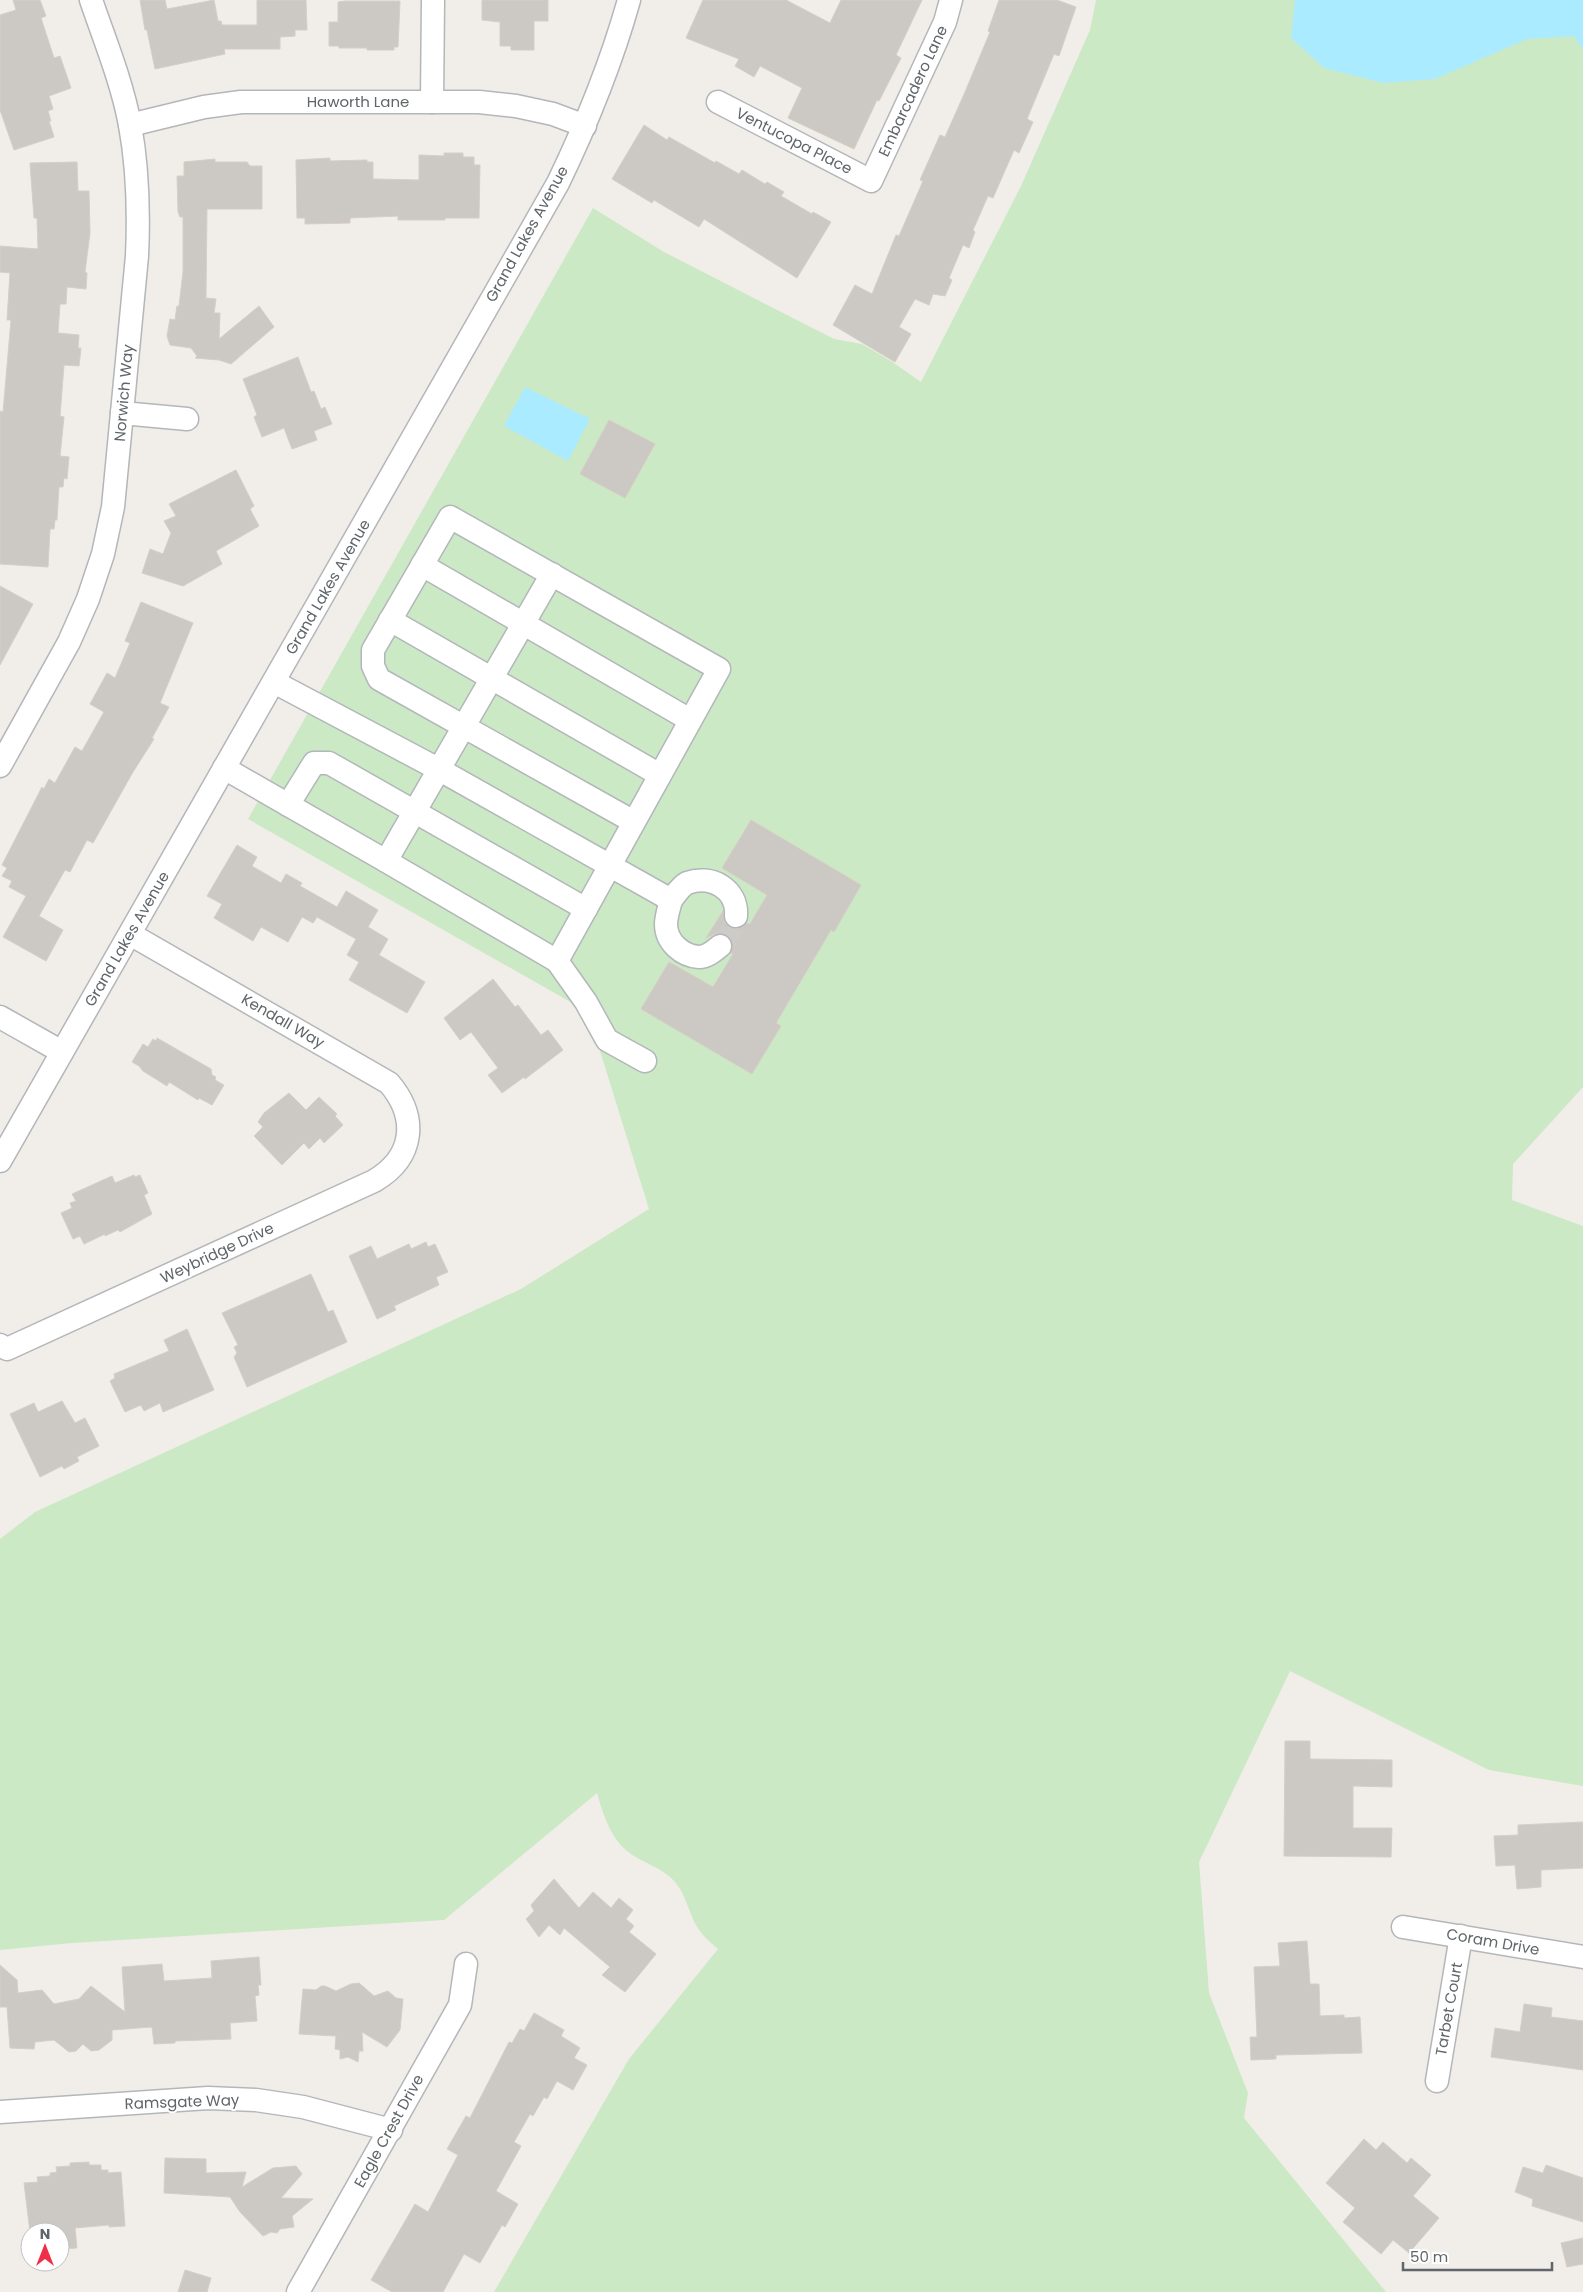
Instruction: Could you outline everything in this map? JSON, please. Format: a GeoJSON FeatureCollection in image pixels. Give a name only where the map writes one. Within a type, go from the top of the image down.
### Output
{"type":"FeatureCollection","features":[{"type":"Feature","properties":{"kind":"street","name":"Norwich Way"},"geometry":{"type":"LineString","coordinates":[[0,766],[69,642],[88,599],[103,554],[113,507],[139,216],[136,169],[130,125],[122,94],[91,0]]}},
{"type":"Feature","properties":{"kind":"street"},"geometry":{"type":"LineString","coordinates":[[432,0],[432,102]]}},
{"type":"Feature","properties":{"kind":"street","name":"Grand Lakes Avenue"},"geometry":{"type":"LineString","coordinates":[[0,1161],[558,183],[585,126],[614,53],[629,0]]}},
{"type":"Feature","properties":{"kind":"street","name":"Embarcadero Lane"},"geometry":{"type":"LineString","coordinates":[[871,181],[945,22],[951,0]]}},
{"type":"Feature","properties":{"kind":"street","name":"Haworth Lane"},"geometry":{"type":"LineString","coordinates":[[130,125],[204,107],[241,102],[478,102],[516,106],[553,114],[585,126]]}},
{"type":"Feature","properties":{"kind":"street","name":"Ventucopa Place"},"geometry":{"type":"LineString","coordinates":[[718,102],[871,181]]}},
{"type":"Feature","properties":{"kind":"street"},"geometry":{"type":"LineString","coordinates":[[122,413],[187,419]]}},
{"type":"Feature","properties":{"kind":"street"},"geometry":{"type":"LineString","coordinates":[[557,961],[719,669],[450,517],[373,650],[373,666],[379,679],[634,822]]}},
{"type":"Feature","properties":{"kind":"street"},"geometry":{"type":"LineString","coordinates":[[422,565],[690,720]]}},
{"type":"Feature","properties":{"kind":"street"},"geometry":{"type":"LineString","coordinates":[[386,861],[552,574]]}},
{"type":"Feature","properties":{"kind":"street"},"geometry":{"type":"LineString","coordinates":[[390,620],[660,774]]}},
{"type":"Feature","properties":{"kind":"street"},"geometry":{"type":"LineString","coordinates":[[274,682],[440,770],[671,900]]}},
{"type":"Feature","properties":{"kind":"street"},"geometry":{"type":"LineString","coordinates":[[288,805],[314,763],[330,763],[586,909]]}},
{"type":"Feature","properties":{"kind":"street"},"geometry":{"type":"LineString","coordinates":[[224,768],[557,961],[586,1002],[607,1040],[645,1060]]}},
{"type":"Feature","properties":{"kind":"street"},"geometry":{"type":"LineString","coordinates":[[720,946],[710,954],[700,957],[682,952],[670,942],[666,924],[671,900],[685,884],[701,880],[719,884],[732,894],[736,916]]}},
{"type":"Feature","properties":{"kind":"street","name":"Kendall Way"},"geometry":{"type":"LineString","coordinates":[[130,934],[384,1079],[400,1097],[407,1113],[409,1130]]}},
{"type":"Feature","properties":{"kind":"street"},"geometry":{"type":"LineString","coordinates":[[0,1018],[62,1052]]}},
{"type":"Feature","properties":{"kind":"street","name":"Weybridge Drive"},"geometry":{"type":"LineString","coordinates":[[0,1345],[7,1349],[374,1181],[385,1175],[397,1163],[406,1147],[409,1130]]}},
{"type":"Feature","properties":{"kind":"street","name":"Coram Drive"},"geometry":{"type":"LineString","coordinates":[[1403,1926],[1583,1957]]}},
{"type":"Feature","properties":{"kind":"street","name":"Tarbet Court"},"geometry":{"type":"LineString","coordinates":[[1437,2081],[1461,1936]]}},
{"type":"Feature","properties":{"kind":"street","name":"Eagle Crest Drive"},"geometry":{"type":"LineString","coordinates":[[298,2292],[460,2005],[466,1964]]}},
{"type":"Feature","properties":{"kind":"street","name":"Ramsgate Way"},"geometry":{"type":"LineString","coordinates":[[0,2112],[208,2098],[256,2100],[303,2107],[391,2130]]}},
{"type":"Feature","properties":{"kind":"green space"},"geometry":{"type":"Polygon","coordinates":[[[1096,0],[1583,0],[1583,1087],[1513,1164],[1512,1200],[1583,1226],[1583,1786],[1489,1770],[1290,1671],[1199,1862],[1209,1993],[1248,2093],[1244,2118],[1386,2292],[494,2292],[629,2059],[718,1949],[699,1930],[679,1887],[667,1874],[628,1852],[621,1845],[610,1829],[597,1793],[444,1920],[72,1943],[0,1950],[0,1539],[35,1512],[521,1289],[649,1209],[588,1012],[248,819],[593,208],[664,252],[834,339],[862,344],[921,382],[1021,186],[1090,30],[1096,0]]]}},
{"type":"Feature","properties":{"kind":"water"},"geometry":{"type":"Polygon","coordinates":[[[1295,0],[1583,0],[1583,50],[1574,36],[1527,39],[1435,79],[1383,83],[1324,68],[1291,38],[1295,0]]]}},
{"type":"Feature","properties":{"kind":"water"},"geometry":{"type":"Polygon","coordinates":[[[525,387],[590,419],[568,461],[504,426],[525,387]]]}},
{"type":"Feature","properties":{"kind":"building"},"geometry":{"type":"Polygon","coordinates":[[[13,0],[40,0],[46,16],[41,18],[54,58],[60,56],[71,88],[49,96],[53,109],[48,111],[51,121],[49,121],[54,137],[14,150],[0,110],[0,15],[16,10],[13,0]]]}},
{"type":"Feature","properties":{"kind":"building"},"geometry":{"type":"Polygon","coordinates":[[[140,0],[165,0],[167,9],[214,0],[218,21],[221,21],[222,25],[257,25],[257,0],[306,0],[307,30],[295,30],[295,36],[280,37],[280,49],[224,49],[225,54],[155,69],[140,0]]]}},
{"type":"Feature","properties":{"kind":"building"},"geometry":{"type":"Polygon","coordinates":[[[482,0],[548,0],[548,21],[534,21],[534,50],[511,50],[511,46],[500,46],[500,22],[482,20],[482,0]]]}},
{"type":"Feature","properties":{"kind":"building"},"geometry":{"type":"Polygon","coordinates":[[[703,0],[786,0],[830,23],[841,0],[922,0],[896,55],[901,58],[879,101],[877,100],[854,149],[788,118],[802,88],[760,66],[754,77],[735,66],[739,59],[686,38],[703,0]]]}},
{"type":"Feature","properties":{"kind":"building"},"geometry":{"type":"Polygon","coordinates":[[[999,0],[1057,0],[1076,7],[1059,56],[1054,54],[1027,119],[1033,122],[1019,153],[1014,150],[993,198],[988,196],[973,230],[975,232],[969,248],[963,245],[949,278],[952,280],[945,296],[933,294],[929,305],[915,299],[899,327],[911,334],[895,362],[833,325],[855,285],[872,294],[896,235],[899,236],[923,181],[920,180],[940,135],[945,137],[965,92],[990,32],[988,31],[999,0]]]}},
{"type":"Feature","properties":{"kind":"building"},"geometry":{"type":"Polygon","coordinates":[[[400,1],[398,47],[394,47],[394,50],[367,50],[367,48],[329,46],[329,22],[338,22],[338,2],[400,1]]]}},
{"type":"Feature","properties":{"kind":"building"},"geometry":{"type":"Polygon","coordinates":[[[644,125],[667,140],[669,137],[715,163],[716,161],[739,174],[742,170],[765,184],[767,182],[784,192],[781,196],[812,214],[813,212],[831,222],[797,278],[704,219],[699,227],[654,200],[652,203],[612,179],[644,125]]]}},
{"type":"Feature","properties":{"kind":"building"},"geometry":{"type":"Polygon","coordinates":[[[444,153],[463,153],[463,157],[474,157],[474,165],[480,165],[479,218],[398,220],[398,216],[350,218],[350,223],[305,224],[305,218],[297,218],[296,160],[330,158],[330,161],[367,160],[367,162],[373,162],[373,179],[419,180],[419,155],[444,156],[444,153]]]}},
{"type":"Feature","properties":{"kind":"building"},"geometry":{"type":"Polygon","coordinates":[[[215,159],[215,162],[247,162],[250,166],[262,166],[262,209],[207,209],[206,298],[216,299],[214,313],[220,313],[219,339],[259,306],[274,327],[231,364],[219,360],[195,358],[197,356],[191,348],[170,345],[167,336],[170,319],[175,320],[177,306],[179,306],[183,272],[183,217],[180,217],[178,212],[177,176],[184,176],[184,162],[215,159]]]}},
{"type":"Feature","properties":{"kind":"building"},"geometry":{"type":"Polygon","coordinates":[[[77,162],[78,191],[89,191],[90,233],[85,272],[87,273],[86,289],[67,287],[66,304],[60,304],[58,333],[79,335],[78,348],[81,348],[79,366],[64,365],[60,416],[64,417],[60,456],[69,457],[67,479],[64,478],[63,487],[59,487],[57,520],[55,520],[54,529],[50,529],[48,567],[0,564],[0,411],[3,412],[11,320],[7,320],[10,273],[0,272],[0,246],[38,249],[37,218],[34,218],[30,163],[77,162]]]}},
{"type":"Feature","properties":{"kind":"building"},"geometry":{"type":"Polygon","coordinates":[[[298,357],[311,392],[314,391],[321,409],[325,407],[332,424],[314,431],[317,440],[292,449],[284,428],[262,437],[254,417],[257,415],[243,379],[298,357]]]}},
{"type":"Feature","properties":{"kind":"building"},"geometry":{"type":"Polygon","coordinates":[[[609,420],[655,444],[625,498],[580,474],[609,420]]]}},
{"type":"Feature","properties":{"kind":"building"},"geometry":{"type":"Polygon","coordinates":[[[236,470],[254,506],[250,509],[259,526],[216,551],[222,564],[183,586],[142,573],[150,549],[163,554],[171,533],[164,521],[176,516],[169,504],[236,470]]]}},
{"type":"Feature","properties":{"kind":"building"},"geometry":{"type":"Polygon","coordinates":[[[0,586],[33,604],[0,665],[0,586]]]}},
{"type":"Feature","properties":{"kind":"building"},"geometry":{"type":"Polygon","coordinates":[[[141,602],[193,623],[160,703],[169,707],[152,738],[154,739],[93,843],[87,840],[70,872],[65,870],[39,916],[63,930],[46,961],[3,937],[26,896],[9,887],[12,881],[2,876],[7,868],[2,865],[42,787],[44,789],[49,779],[55,783],[75,747],[82,751],[104,712],[90,704],[107,673],[115,678],[130,643],[125,641],[141,602]]]}},
{"type":"Feature","properties":{"kind":"building"},"geometry":{"type":"Polygon","coordinates":[[[751,820],[861,885],[834,932],[831,930],[776,1023],[781,1026],[752,1074],[641,1009],[669,962],[713,987],[733,954],[731,953],[733,944],[730,938],[724,934],[717,933],[706,938],[723,911],[725,923],[731,928],[737,929],[747,923],[750,924],[767,895],[722,868],[751,820]]]}},
{"type":"Feature","properties":{"kind":"building"},"geometry":{"type":"Polygon","coordinates":[[[237,845],[257,857],[252,866],[281,883],[286,874],[302,883],[300,886],[337,907],[346,891],[378,910],[368,927],[388,939],[379,955],[425,982],[407,1013],[349,980],[359,962],[347,955],[356,939],[317,917],[313,923],[302,917],[288,942],[261,927],[253,941],[214,918],[222,904],[207,896],[237,845]]]}},
{"type":"Feature","properties":{"kind":"building"},"geometry":{"type":"Polygon","coordinates":[[[493,979],[515,1007],[518,1005],[541,1035],[548,1030],[563,1050],[525,1079],[524,1077],[502,1093],[488,1075],[498,1068],[471,1032],[460,1040],[444,1018],[493,979]]]}},
{"type":"Feature","properties":{"kind":"building"},"geometry":{"type":"Polygon","coordinates":[[[157,1038],[211,1069],[212,1075],[216,1077],[215,1080],[224,1085],[212,1105],[199,1098],[198,1100],[169,1082],[167,1086],[132,1062],[143,1044],[148,1047],[153,1039],[156,1041],[157,1038]]]}},
{"type":"Feature","properties":{"kind":"building"},"geometry":{"type":"Polygon","coordinates":[[[289,1093],[306,1110],[319,1097],[337,1114],[335,1116],[343,1125],[324,1143],[320,1138],[309,1149],[304,1143],[282,1165],[254,1136],[263,1127],[258,1122],[264,1113],[289,1093]]]}},
{"type":"Feature","properties":{"kind":"building"},"geometry":{"type":"Polygon","coordinates":[[[134,1175],[135,1177],[140,1175],[148,1193],[144,1195],[152,1214],[120,1232],[118,1230],[105,1236],[105,1234],[84,1244],[80,1236],[73,1239],[61,1213],[72,1208],[70,1203],[76,1201],[72,1194],[112,1176],[115,1183],[134,1175]]]}},
{"type":"Feature","properties":{"kind":"building"},"geometry":{"type":"Polygon","coordinates":[[[426,1242],[428,1247],[435,1244],[448,1272],[436,1277],[439,1285],[394,1306],[396,1310],[377,1319],[349,1256],[371,1246],[377,1259],[409,1244],[411,1249],[426,1242]]]}},
{"type":"Feature","properties":{"kind":"building"},"geometry":{"type":"Polygon","coordinates":[[[311,1274],[328,1312],[333,1310],[347,1342],[247,1387],[234,1357],[237,1353],[234,1347],[238,1345],[222,1313],[311,1274]]]}},
{"type":"Feature","properties":{"kind":"building"},"geometry":{"type":"Polygon","coordinates":[[[187,1329],[214,1390],[163,1412],[160,1403],[144,1411],[141,1405],[125,1412],[110,1381],[115,1378],[114,1374],[169,1351],[164,1340],[187,1329]]]}},
{"type":"Feature","properties":{"kind":"building"},"geometry":{"type":"Polygon","coordinates":[[[62,1401],[75,1423],[85,1418],[99,1446],[77,1457],[79,1461],[64,1469],[62,1466],[40,1477],[10,1414],[34,1403],[38,1412],[62,1401]]]}},
{"type":"Feature","properties":{"kind":"building"},"geometry":{"type":"Polygon","coordinates":[[[1285,1741],[1310,1741],[1310,1759],[1392,1760],[1392,1787],[1353,1786],[1353,1828],[1392,1828],[1391,1857],[1284,1856],[1285,1741]]]}},
{"type":"Feature","properties":{"kind":"building"},"geometry":{"type":"Polygon","coordinates":[[[1583,1822],[1583,1868],[1541,1870],[1541,1887],[1517,1889],[1515,1865],[1496,1866],[1494,1836],[1518,1835],[1518,1825],[1583,1822]]]}},
{"type":"Feature","properties":{"kind":"building"},"geometry":{"type":"Polygon","coordinates":[[[554,1879],[579,1908],[593,1892],[611,1908],[619,1898],[633,1910],[626,1919],[634,1926],[629,1932],[656,1954],[625,1992],[602,1975],[610,1967],[564,1928],[560,1935],[549,1925],[539,1937],[526,1919],[534,1911],[531,1905],[554,1879]]]}},
{"type":"Feature","properties":{"kind":"building"},"geometry":{"type":"Polygon","coordinates":[[[1307,1941],[1310,1984],[1319,1984],[1320,2016],[1344,2015],[1344,2018],[1360,2017],[1362,2053],[1276,2055],[1276,2059],[1251,2060],[1250,2037],[1257,2037],[1254,1967],[1280,1966],[1278,1943],[1307,1941]]]}},
{"type":"Feature","properties":{"kind":"building"},"geometry":{"type":"Polygon","coordinates":[[[259,1957],[261,1985],[258,1985],[259,1995],[255,1996],[257,2021],[230,2023],[231,2039],[175,2041],[175,2043],[154,2044],[152,2027],[112,2030],[112,2040],[99,2050],[91,2051],[83,2044],[76,2051],[69,2052],[54,2040],[35,2042],[34,2049],[10,2048],[7,2007],[0,2007],[0,1965],[17,1980],[18,1993],[42,1990],[54,2004],[79,1999],[91,1986],[125,2012],[122,1967],[162,1964],[164,1981],[212,1978],[211,1961],[259,1957]]]}},
{"type":"Feature","properties":{"kind":"building"},"geometry":{"type":"Polygon","coordinates":[[[359,1983],[374,1996],[388,1991],[396,1998],[403,1999],[400,2030],[387,2047],[362,2032],[363,2051],[359,2051],[358,2062],[348,2057],[340,2059],[340,2050],[335,2049],[336,2036],[299,2034],[303,1989],[316,1990],[321,1986],[325,1986],[336,1991],[351,1984],[359,1983]]]}},
{"type":"Feature","properties":{"kind":"building"},"geometry":{"type":"Polygon","coordinates":[[[1524,2004],[1552,2008],[1551,2017],[1583,2021],[1583,2070],[1491,2057],[1495,2028],[1520,2032],[1524,2004]]]}},
{"type":"Feature","properties":{"kind":"building"},"geometry":{"type":"Polygon","coordinates":[[[534,2013],[564,2030],[561,2036],[580,2048],[574,2058],[587,2065],[573,2090],[557,2081],[547,2099],[544,2097],[533,2116],[530,2114],[514,2142],[521,2146],[496,2191],[518,2204],[505,2227],[502,2225],[480,2263],[464,2254],[443,2292],[392,2292],[371,2280],[415,2204],[428,2212],[458,2155],[447,2149],[466,2116],[470,2118],[509,2042],[512,2043],[520,2029],[524,2031],[534,2013]]]}},
{"type":"Feature","properties":{"kind":"building"},"geometry":{"type":"Polygon","coordinates":[[[1364,2139],[1376,2150],[1383,2142],[1407,2163],[1411,2158],[1431,2175],[1413,2196],[1439,2218],[1409,2253],[1393,2240],[1381,2254],[1343,2222],[1355,2208],[1326,2183],[1364,2139]]]}},
{"type":"Feature","properties":{"kind":"building"},"geometry":{"type":"Polygon","coordinates":[[[165,2158],[206,2159],[206,2173],[246,2172],[242,2187],[273,2168],[296,2166],[302,2174],[281,2198],[313,2199],[292,2216],[294,2227],[280,2229],[277,2233],[271,2232],[263,2236],[240,2212],[230,2197],[164,2193],[165,2158]]]}},
{"type":"Feature","properties":{"kind":"building"},"geometry":{"type":"Polygon","coordinates":[[[89,2162],[89,2165],[101,2165],[101,2170],[108,2170],[108,2173],[121,2172],[125,2226],[109,2227],[109,2225],[75,2228],[77,2248],[70,2248],[70,2222],[29,2222],[24,2183],[38,2182],[37,2177],[50,2176],[50,2173],[57,2172],[56,2167],[70,2166],[70,2163],[89,2162]]]}},
{"type":"Feature","properties":{"kind":"building"},"geometry":{"type":"Polygon","coordinates":[[[1546,2165],[1583,2178],[1583,2222],[1532,2206],[1533,2199],[1515,2192],[1523,2167],[1543,2173],[1546,2165]]]}},
{"type":"Feature","properties":{"kind":"building"},"geometry":{"type":"Polygon","coordinates":[[[1583,2238],[1583,2264],[1567,2267],[1561,2243],[1583,2238]]]}},
{"type":"Feature","properties":{"kind":"building"},"geometry":{"type":"Polygon","coordinates":[[[185,2270],[211,2278],[207,2292],[178,2292],[185,2270]]]}},
{"type":"Feature","properties":{"kind":"tunnel"},"geometry":{"type":"LineString","coordinates":[[720,946],[731,933],[736,916]]}}]}
